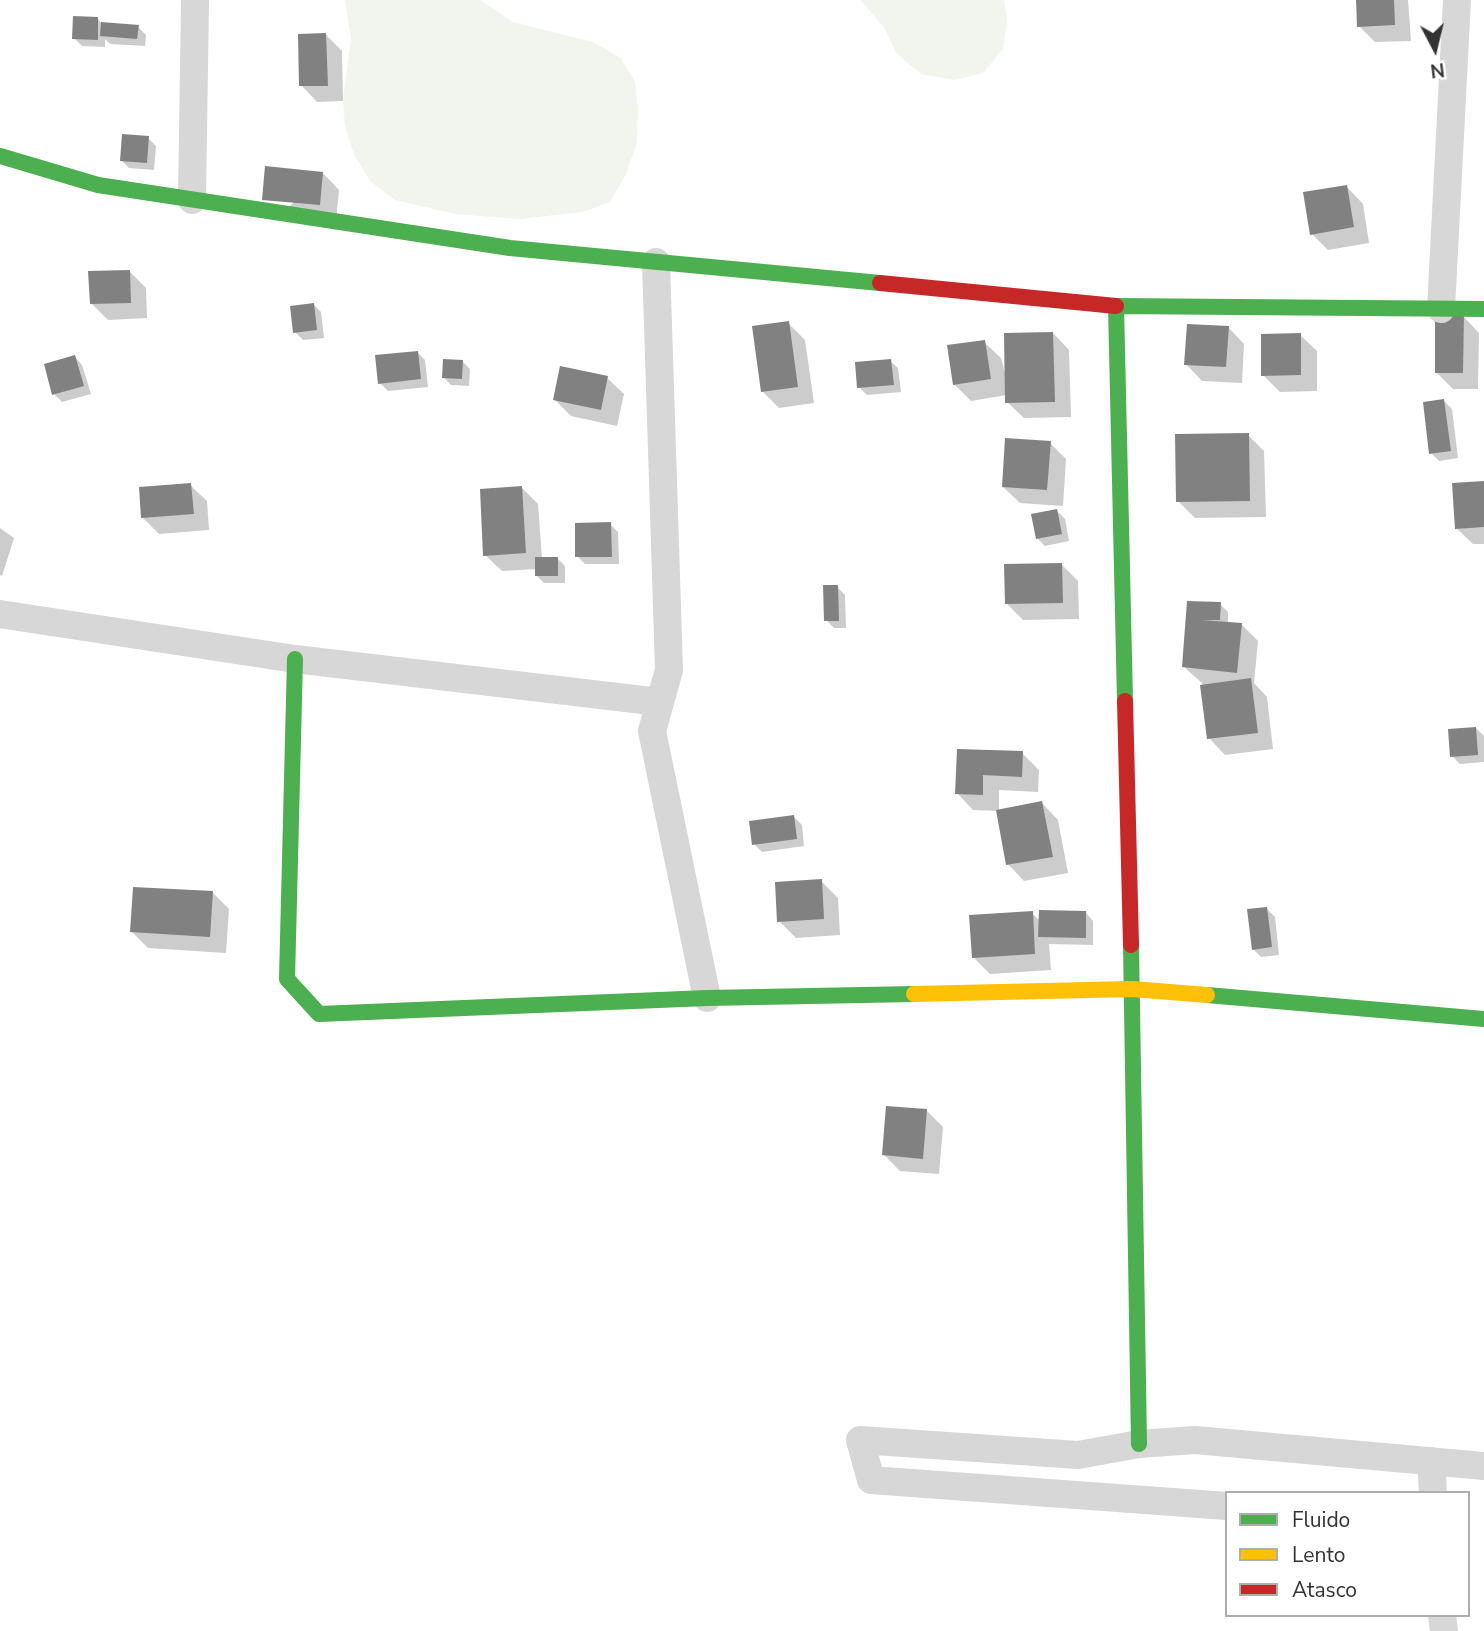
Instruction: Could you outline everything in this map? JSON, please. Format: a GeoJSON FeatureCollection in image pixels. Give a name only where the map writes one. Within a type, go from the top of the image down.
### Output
{"type":"FeatureCollection","features":[{"type":"Feature","properties":{"kind":"street"},"geometry":{"type":"LineString","coordinates":[[192,200],[195,0]]}},
{"type":"Feature","properties":{"kind":"street"},"geometry":{"type":"LineString","coordinates":[[1441,309],[1457,0]]}},
{"type":"Feature","properties":{"kind":"street"},"geometry":{"type":"LineString","coordinates":[[0,156],[97,185],[510,248],[1116,306],[1484,309]]}},
{"type":"Feature","properties":{"kind":"street"},"geometry":{"type":"LineString","coordinates":[[656,262],[669,670],[652,731],[707,998]]}},
{"type":"Feature","properties":{"kind":"street"},"geometry":{"type":"LineString","coordinates":[[1116,306],[1132,989],[1139,1444]]}},
{"type":"Feature","properties":{"kind":"street"},"geometry":{"type":"LineString","coordinates":[[0,614],[295,659],[660,702]]}},
{"type":"Feature","properties":{"kind":"street"},"geometry":{"type":"LineString","coordinates":[[295,659],[287,979],[319,1014],[707,998],[1132,989],[1484,1019]]}},
{"type":"Feature","properties":{"kind":"street"},"geometry":{"type":"LineString","coordinates":[[1225,1506],[871,1480],[860,1440],[1078,1455],[1139,1444],[1195,1440],[1484,1465]]}},
{"type":"Feature","properties":{"kind":"street"},"geometry":{"type":"LineString","coordinates":[[1431,1461],[1433,1491]]}},
{"type":"Feature","properties":{"kind":"shaded area"},"geometry":{"type":"Polygon","coordinates":[[[345,0],[480,0],[513,22],[593,42],[621,58],[635,82],[637,143],[626,174],[610,202],[583,212],[519,219],[455,214],[395,200],[370,181],[354,155],[345,126],[343,99],[351,39],[345,0]]]}},
{"type":"Feature","properties":{"kind":"shaded area"},"geometry":{"type":"Polygon","coordinates":[[[860,0],[1004,0],[1007,21],[1003,49],[983,73],[954,80],[921,74],[897,54],[884,27],[860,0]]]}},
{"type":"Feature","properties":{"kind":"building"},"geometry":{"type":"Polygon","coordinates":[[[1356,0],[1394,0],[1395,25],[1357,27],[1356,0]]]}},
{"type":"Feature","properties":{"kind":"building"},"geometry":{"type":"Polygon","coordinates":[[[73,16],[98,17],[98,40],[72,39],[73,16]]]}},
{"type":"Feature","properties":{"kind":"building"},"geometry":{"type":"Polygon","coordinates":[[[101,22],[139,25],[137,39],[100,36],[101,22]]]}},
{"type":"Feature","properties":{"kind":"building"},"geometry":{"type":"Polygon","coordinates":[[[326,33],[328,86],[299,86],[298,34],[326,33]]]}},
{"type":"Feature","properties":{"kind":"building"},"geometry":{"type":"Polygon","coordinates":[[[122,134],[149,136],[147,163],[120,161],[122,134]]]}},
{"type":"Feature","properties":{"kind":"building"},"geometry":{"type":"Polygon","coordinates":[[[265,166],[323,172],[320,205],[262,200],[265,166]]]}},
{"type":"Feature","properties":{"kind":"building"},"geometry":{"type":"Polygon","coordinates":[[[1347,185],[1354,227],[1310,235],[1303,192],[1347,185]]]}},
{"type":"Feature","properties":{"kind":"building"},"geometry":{"type":"Polygon","coordinates":[[[130,270],[131,303],[90,304],[88,271],[130,270]]]}},
{"type":"Feature","properties":{"kind":"building"},"geometry":{"type":"Polygon","coordinates":[[[314,303],[317,330],[293,333],[290,306],[314,303]]]}},
{"type":"Feature","properties":{"kind":"building"},"geometry":{"type":"Polygon","coordinates":[[[1435,314],[1464,314],[1463,373],[1435,373],[1435,314]]]}},
{"type":"Feature","properties":{"kind":"building"},"geometry":{"type":"Polygon","coordinates":[[[789,321],[798,387],[761,392],[752,326],[789,321]]]}},
{"type":"Feature","properties":{"kind":"building"},"geometry":{"type":"Polygon","coordinates":[[[1187,324],[1229,326],[1226,367],[1184,365],[1187,324]]]}},
{"type":"Feature","properties":{"kind":"building"},"geometry":{"type":"Polygon","coordinates":[[[1053,332],[1055,402],[1005,403],[1004,333],[1053,332]]]}},
{"type":"Feature","properties":{"kind":"building"},"geometry":{"type":"Polygon","coordinates":[[[1301,333],[1301,375],[1261,376],[1261,334],[1301,333]]]}},
{"type":"Feature","properties":{"kind":"building"},"geometry":{"type":"Polygon","coordinates":[[[985,340],[991,379],[953,385],[947,345],[985,340]]]}},
{"type":"Feature","properties":{"kind":"building"},"geometry":{"type":"Polygon","coordinates":[[[418,351],[421,379],[378,384],[375,355],[418,351]]]}},
{"type":"Feature","properties":{"kind":"building"},"geometry":{"type":"Polygon","coordinates":[[[75,355],[84,386],[52,395],[44,364],[75,355]]]}},
{"type":"Feature","properties":{"kind":"building"},"geometry":{"type":"Polygon","coordinates":[[[443,359],[463,360],[462,379],[442,378],[443,359]]]}},
{"type":"Feature","properties":{"kind":"building"},"geometry":{"type":"Polygon","coordinates":[[[891,359],[894,385],[857,388],[855,362],[891,359]]]}},
{"type":"Feature","properties":{"kind":"building"},"geometry":{"type":"Polygon","coordinates":[[[560,366],[608,376],[601,410],[553,400],[560,366]]]}},
{"type":"Feature","properties":{"kind":"building"},"geometry":{"type":"Polygon","coordinates":[[[1444,399],[1451,451],[1429,454],[1423,402],[1444,399]]]}},
{"type":"Feature","properties":{"kind":"building"},"geometry":{"type":"Polygon","coordinates":[[[1249,433],[1250,501],[1176,502],[1175,434],[1249,433]]]}},
{"type":"Feature","properties":{"kind":"building"},"geometry":{"type":"Polygon","coordinates":[[[1005,438],[1051,441],[1047,490],[1002,487],[1005,438]]]}},
{"type":"Feature","properties":{"kind":"building"},"geometry":{"type":"Polygon","coordinates":[[[1484,481],[1484,527],[1455,529],[1452,483],[1484,481]]]}},
{"type":"Feature","properties":{"kind":"building"},"geometry":{"type":"Polygon","coordinates":[[[191,483],[194,514],[141,518],[139,487],[191,483]]]}},
{"type":"Feature","properties":{"kind":"building"},"geometry":{"type":"Polygon","coordinates":[[[522,486],[526,553],[483,556],[480,489],[522,486]]]}},
{"type":"Feature","properties":{"kind":"building"},"geometry":{"type":"Polygon","coordinates":[[[1057,509],[1062,534],[1036,539],[1031,514],[1057,509]]]}},
{"type":"Feature","properties":{"kind":"building"},"geometry":{"type":"Polygon","coordinates":[[[611,522],[612,557],[575,557],[575,523],[611,522]]]}},
{"type":"Feature","properties":{"kind":"building"},"geometry":{"type":"Polygon","coordinates":[[[535,557],[558,557],[558,576],[535,576],[535,557]]]}},
{"type":"Feature","properties":{"kind":"building"},"geometry":{"type":"Polygon","coordinates":[[[1062,563],[1063,603],[1005,604],[1004,564],[1062,563]]]}},
{"type":"Feature","properties":{"kind":"building"},"geometry":{"type":"Polygon","coordinates":[[[823,585],[838,585],[839,621],[824,621],[823,585]]]}},
{"type":"Feature","properties":{"kind":"building"},"geometry":{"type":"Polygon","coordinates":[[[1187,601],[1221,602],[1220,620],[1202,620],[1242,623],[1237,673],[1182,667],[1187,601]]]}},
{"type":"Feature","properties":{"kind":"building"},"geometry":{"type":"Polygon","coordinates":[[[1251,678],[1258,733],[1207,739],[1200,685],[1251,678]]]}},
{"type":"Feature","properties":{"kind":"building"},"geometry":{"type":"Polygon","coordinates":[[[1476,727],[1478,755],[1450,757],[1448,729],[1476,727]]]}},
{"type":"Feature","properties":{"kind":"building"},"geometry":{"type":"Polygon","coordinates":[[[957,749],[1023,751],[1022,777],[983,775],[983,795],[955,794],[957,749]]]}},
{"type":"Feature","properties":{"kind":"building"},"geometry":{"type":"Polygon","coordinates":[[[1042,801],[1053,857],[1006,865],[996,810],[1042,801]]]}},
{"type":"Feature","properties":{"kind":"building"},"geometry":{"type":"Polygon","coordinates":[[[794,815],[797,839],[752,845],[749,821],[794,815]]]}},
{"type":"Feature","properties":{"kind":"building"},"geometry":{"type":"Polygon","coordinates":[[[822,879],[824,919],[777,922],[775,882],[822,879]]]}},
{"type":"Feature","properties":{"kind":"building"},"geometry":{"type":"Polygon","coordinates":[[[133,887],[213,891],[210,937],[130,932],[133,887]]]}},
{"type":"Feature","properties":{"kind":"building"},"geometry":{"type":"Polygon","coordinates":[[[1267,907],[1272,947],[1252,950],[1247,909],[1267,907]]]}},
{"type":"Feature","properties":{"kind":"building"},"geometry":{"type":"Polygon","coordinates":[[[1039,910],[1086,911],[1086,938],[1038,937],[1039,910]]]}},
{"type":"Feature","properties":{"kind":"building"},"geometry":{"type":"Polygon","coordinates":[[[1033,911],[1035,954],[972,958],[969,915],[1033,911]]]}},
{"type":"Feature","properties":{"kind":"building"},"geometry":{"type":"Polygon","coordinates":[[[886,1106],[927,1109],[923,1159],[882,1155],[886,1106]]]}},
{"type":"Feature","properties":{"kind":"traffic: fast"},"geometry":{"type":"LineString","coordinates":[[0,156],[98,185],[510,248],[880,283]]}},
{"type":"Feature","properties":{"kind":"traffic: fast"},"geometry":{"type":"LineString","coordinates":[[1125,701],[1116,306],[1484,309]]}},
{"type":"Feature","properties":{"kind":"traffic: fast"},"geometry":{"type":"LineString","coordinates":[[295,659],[287,979],[319,1014],[707,998],[914,994]]}},
{"type":"Feature","properties":{"kind":"traffic: fast"},"geometry":{"type":"LineString","coordinates":[[1131,945],[1139,1444]]}},
{"type":"Feature","properties":{"kind":"traffic: fast"},"geometry":{"type":"LineString","coordinates":[[1207,995],[1484,1019]]}},
{"type":"Feature","properties":{"kind":"traffic: slow"},"geometry":{"type":"LineString","coordinates":[[914,994],[1132,989],[1207,995]]}},
{"type":"Feature","properties":{"kind":"traffic: jam"},"geometry":{"type":"LineString","coordinates":[[880,283],[1116,306]]}},
{"type":"Feature","properties":{"kind":"traffic: jam"},"geometry":{"type":"LineString","coordinates":[[1125,701],[1131,945]]}}]}
